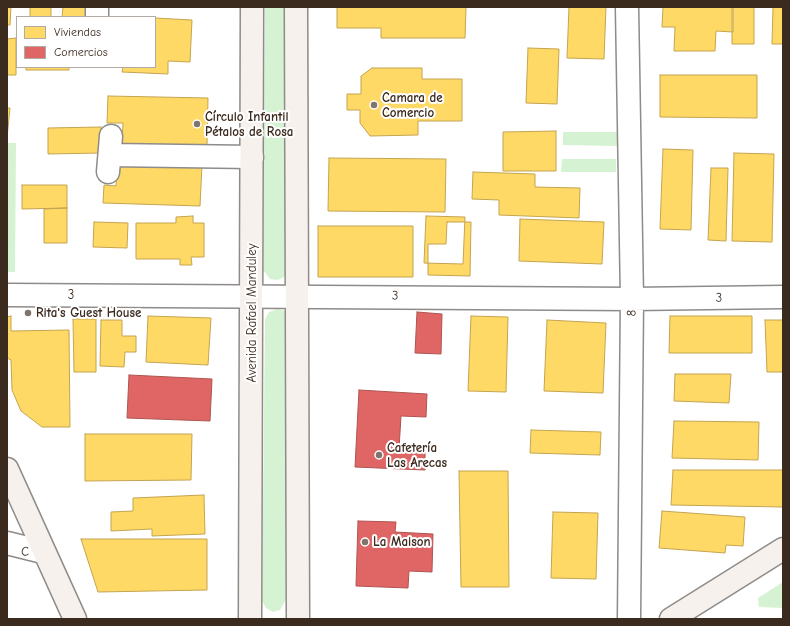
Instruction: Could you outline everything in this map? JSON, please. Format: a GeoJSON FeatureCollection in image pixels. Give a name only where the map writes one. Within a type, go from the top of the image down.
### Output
{"type":"FeatureCollection","features":[{"type":"Feature","properties":{"kind":"main road","name":"Avenida Rafael Manduley"},"geometry":{"type":"LineString","coordinates":[[250,619],[252,7]]}},
{"type":"Feature","properties":{"kind":"main road"},"geometry":{"type":"LineString","coordinates":[[296,7],[298,619]]}},
{"type":"Feature","properties":{"kind":"main road"},"geometry":{"type":"LineString","coordinates":[[7,469],[74,619]]}},
{"type":"Feature","properties":{"kind":"main road"},"geometry":{"type":"LineString","coordinates":[[671,619],[783,549]]}},
{"type":"Feature","properties":{"kind":"street","name":"8"},"geometry":{"type":"LineString","coordinates":[[627,7],[632,299],[629,619]]}},
{"type":"Feature","properties":{"kind":"street"},"geometry":{"type":"LineString","coordinates":[[110,154],[252,157]]}},
{"type":"Feature","properties":{"kind":"street","name":"3"},"geometry":{"type":"LineString","coordinates":[[12,296],[297,295],[632,299],[783,297]]}},
{"type":"Feature","properties":{"kind":"street"},"geometry":{"type":"LineString","coordinates":[[7,543],[43,552]]}},
{"type":"Feature","properties":{"kind":"street","name":"C"},"geometry":{"type":"LineString","coordinates":[[7,552],[43,552]]}},
{"type":"Feature","properties":{"kind":"green space"},"geometry":{"type":"Polygon","coordinates":[[[265,7],[284,7],[288,270],[284,277],[278,280],[270,279],[263,270],[265,7]]]}},
{"type":"Feature","properties":{"kind":"green space"},"geometry":{"type":"Polygon","coordinates":[[[563,132],[617,132],[617,146],[563,145],[563,132]]]}},
{"type":"Feature","properties":{"kind":"green space"},"geometry":{"type":"Polygon","coordinates":[[[7,143],[16,143],[15,272],[7,272],[7,143]]]}},
{"type":"Feature","properties":{"kind":"green space"},"geometry":{"type":"Polygon","coordinates":[[[562,159],[616,159],[616,172],[561,172],[562,159]]]}},
{"type":"Feature","properties":{"kind":"green space"},"geometry":{"type":"Polygon","coordinates":[[[277,309],[285,311],[289,318],[286,600],[280,610],[273,612],[266,608],[262,601],[265,319],[269,312],[277,309]]]}},
{"type":"Feature","properties":{"kind":"green space"},"geometry":{"type":"Polygon","coordinates":[[[783,582],[783,608],[759,607],[758,598],[783,582]]]}},
{"type":"Feature","properties":{"kind":"building: Viviendas"},"geometry":{"type":"Polygon","coordinates":[[[7,7],[11,7],[10,25],[7,25],[7,7]]]}},
{"type":"Feature","properties":{"kind":"building: Viviendas"},"geometry":{"type":"Polygon","coordinates":[[[30,7],[51,7],[51,16],[30,16],[30,7]]]}},
{"type":"Feature","properties":{"kind":"building: Viviendas"},"geometry":{"type":"Polygon","coordinates":[[[63,7],[87,7],[86,16],[62,16],[63,7]]]}},
{"type":"Feature","properties":{"kind":"building: Viviendas"},"geometry":{"type":"Polygon","coordinates":[[[337,7],[466,7],[465,38],[381,38],[381,28],[337,28],[337,7]]]}},
{"type":"Feature","properties":{"kind":"building: Viviendas"},"geometry":{"type":"Polygon","coordinates":[[[569,7],[606,7],[604,59],[567,58],[569,7]]]}},
{"type":"Feature","properties":{"kind":"building: Viviendas"},"geometry":{"type":"Polygon","coordinates":[[[663,7],[733,7],[733,32],[716,31],[715,51],[674,51],[675,27],[662,27],[663,7]]]}},
{"type":"Feature","properties":{"kind":"building: Viviendas"},"geometry":{"type":"Polygon","coordinates":[[[732,7],[754,7],[754,44],[732,44],[732,7]]]}},
{"type":"Feature","properties":{"kind":"building: Viviendas"},"geometry":{"type":"Polygon","coordinates":[[[773,7],[783,7],[783,44],[772,44],[773,7]]]}},
{"type":"Feature","properties":{"kind":"building: Viviendas"},"geometry":{"type":"Polygon","coordinates":[[[156,18],[192,20],[190,62],[168,61],[168,74],[122,72],[123,68],[156,68],[156,18]]]}},
{"type":"Feature","properties":{"kind":"building: Viviendas"},"geometry":{"type":"Polygon","coordinates":[[[16,38],[16,75],[7,75],[7,39],[16,38]]]}},
{"type":"Feature","properties":{"kind":"building: Viviendas"},"geometry":{"type":"Polygon","coordinates":[[[528,48],[559,49],[557,104],[526,103],[528,48]]]}},
{"type":"Feature","properties":{"kind":"building: Viviendas"},"geometry":{"type":"Polygon","coordinates":[[[26,68],[69,68],[69,70],[26,70],[26,68]]]}},
{"type":"Feature","properties":{"kind":"building: Viviendas"},"geometry":{"type":"Polygon","coordinates":[[[372,68],[422,68],[422,79],[462,79],[462,121],[418,121],[418,135],[370,136],[360,123],[360,110],[347,110],[347,94],[361,94],[361,76],[372,68]]]}},
{"type":"Feature","properties":{"kind":"building: Viviendas"},"geometry":{"type":"Polygon","coordinates":[[[660,75],[757,75],[757,118],[660,117],[660,75]]]}},
{"type":"Feature","properties":{"kind":"building: Viviendas"},"geometry":{"type":"Polygon","coordinates":[[[108,96],[208,98],[207,145],[122,144],[123,123],[107,123],[108,96]]]}},
{"type":"Feature","properties":{"kind":"building: Viviendas"},"geometry":{"type":"Polygon","coordinates":[[[7,108],[10,108],[7,138],[7,108]]]}},
{"type":"Feature","properties":{"kind":"building: Viviendas"},"geometry":{"type":"Polygon","coordinates":[[[101,127],[101,153],[48,154],[48,128],[101,127]]]}},
{"type":"Feature","properties":{"kind":"building: Viviendas"},"geometry":{"type":"Polygon","coordinates":[[[556,131],[556,171],[503,171],[503,132],[556,131]]]}},
{"type":"Feature","properties":{"kind":"building: Viviendas"},"geometry":{"type":"Polygon","coordinates":[[[663,149],[693,150],[691,230],[660,229],[663,149]]]}},
{"type":"Feature","properties":{"kind":"building: Viviendas"},"geometry":{"type":"Polygon","coordinates":[[[734,153],[774,154],[772,242],[732,241],[734,153]]]}},
{"type":"Feature","properties":{"kind":"building: Viviendas"},"geometry":{"type":"Polygon","coordinates":[[[329,158],[446,159],[445,212],[328,211],[329,158]]]}},
{"type":"Feature","properties":{"kind":"building: Viviendas"},"geometry":{"type":"Polygon","coordinates":[[[117,162],[202,165],[200,206],[103,203],[104,185],[116,186],[117,162]]]}},
{"type":"Feature","properties":{"kind":"building: Viviendas"},"geometry":{"type":"Polygon","coordinates":[[[711,168],[728,168],[726,241],[708,240],[711,168]]]}},
{"type":"Feature","properties":{"kind":"building: Viviendas"},"geometry":{"type":"Polygon","coordinates":[[[473,172],[535,174],[535,187],[580,188],[579,218],[499,215],[499,200],[472,199],[473,172]]]}},
{"type":"Feature","properties":{"kind":"building: Viviendas"},"geometry":{"type":"Polygon","coordinates":[[[22,185],[67,185],[67,208],[22,209],[22,185]]]}},
{"type":"Feature","properties":{"kind":"building: Viviendas"},"geometry":{"type":"Polygon","coordinates":[[[67,208],[67,243],[44,243],[44,209],[67,208]]]}},
{"type":"Feature","properties":{"kind":"building: Viviendas"},"geometry":{"type":"Polygon","coordinates":[[[193,216],[193,223],[204,223],[204,257],[191,257],[192,265],[180,265],[180,259],[136,259],[136,223],[176,223],[176,217],[193,216]]]}},
{"type":"Feature","properties":{"kind":"building: Viviendas"},"geometry":{"type":"Polygon","coordinates":[[[426,216],[465,217],[463,264],[424,263],[426,216]]]}},
{"type":"Feature","properties":{"kind":"building: Viviendas"},"geometry":{"type":"Polygon","coordinates":[[[520,219],[604,222],[602,264],[519,261],[520,219]]]}},
{"type":"Feature","properties":{"kind":"building: Viviendas"},"geometry":{"type":"Polygon","coordinates":[[[94,222],[128,223],[127,248],[93,247],[94,222]]]}},
{"type":"Feature","properties":{"kind":"building: Viviendas"},"geometry":{"type":"Polygon","coordinates":[[[447,222],[471,222],[470,276],[428,275],[428,244],[446,244],[447,222]]]}},
{"type":"Feature","properties":{"kind":"building: Viviendas"},"geometry":{"type":"Polygon","coordinates":[[[318,226],[413,226],[413,277],[318,277],[318,226]]]}},
{"type":"Feature","properties":{"kind":"building: Viviendas"},"geometry":{"type":"Polygon","coordinates":[[[11,316],[11,331],[69,330],[70,427],[42,427],[21,411],[12,390],[11,360],[7,358],[7,317],[11,316]]]}},
{"type":"Feature","properties":{"kind":"building: Viviendas"},"geometry":{"type":"Polygon","coordinates":[[[148,316],[211,318],[208,365],[146,362],[148,316]]]}},
{"type":"Feature","properties":{"kind":"building: Viviendas"},"geometry":{"type":"Polygon","coordinates":[[[471,316],[508,317],[506,392],[468,391],[471,316]]]}},
{"type":"Feature","properties":{"kind":"building: Viviendas"},"geometry":{"type":"Polygon","coordinates":[[[670,316],[752,316],[752,353],[669,353],[670,316]]]}},
{"type":"Feature","properties":{"kind":"building: Viviendas"},"geometry":{"type":"Polygon","coordinates":[[[73,319],[96,319],[96,372],[74,372],[73,319]]]}},
{"type":"Feature","properties":{"kind":"building: Viviendas"},"geometry":{"type":"Polygon","coordinates":[[[101,320],[122,320],[122,336],[136,336],[136,352],[125,352],[124,367],[100,366],[101,320]]]}},
{"type":"Feature","properties":{"kind":"building: Viviendas"},"geometry":{"type":"Polygon","coordinates":[[[547,320],[606,323],[603,393],[544,391],[547,320]]]}},
{"type":"Feature","properties":{"kind":"building: Viviendas"},"geometry":{"type":"Polygon","coordinates":[[[765,320],[783,320],[783,372],[767,372],[765,320]]]}},
{"type":"Feature","properties":{"kind":"building: Viviendas"},"geometry":{"type":"Polygon","coordinates":[[[675,374],[731,374],[729,403],[674,401],[675,374]]]}},
{"type":"Feature","properties":{"kind":"building: Viviendas"},"geometry":{"type":"Polygon","coordinates":[[[674,421],[759,422],[758,460],[672,458],[674,421]]]}},
{"type":"Feature","properties":{"kind":"building: Viviendas"},"geometry":{"type":"Polygon","coordinates":[[[531,430],[601,432],[600,455],[530,453],[531,430]]]}},
{"type":"Feature","properties":{"kind":"building: Viviendas"},"geometry":{"type":"Polygon","coordinates":[[[85,434],[192,434],[191,480],[85,481],[85,434]]]}},
{"type":"Feature","properties":{"kind":"building: Viviendas"},"geometry":{"type":"Polygon","coordinates":[[[673,470],[783,470],[783,507],[671,505],[673,470]]]}},
{"type":"Feature","properties":{"kind":"building: Viviendas"},"geometry":{"type":"Polygon","coordinates":[[[459,471],[508,471],[509,587],[461,587],[459,471]]]}},
{"type":"Feature","properties":{"kind":"building: Viviendas"},"geometry":{"type":"Polygon","coordinates":[[[204,495],[205,534],[152,536],[152,529],[111,531],[111,512],[133,511],[133,498],[204,495]]]}},
{"type":"Feature","properties":{"kind":"building: Viviendas"},"geometry":{"type":"Polygon","coordinates":[[[662,511],[745,517],[743,546],[726,545],[725,553],[659,548],[662,511]]]}},
{"type":"Feature","properties":{"kind":"building: Viviendas"},"geometry":{"type":"Polygon","coordinates":[[[553,512],[598,513],[596,579],[551,578],[553,512]]]}},
{"type":"Feature","properties":{"kind":"building: Viviendas"},"geometry":{"type":"Polygon","coordinates":[[[81,539],[207,539],[207,590],[98,592],[81,539]]]}},
{"type":"Feature","properties":{"kind":"building: Comercios"},"geometry":{"type":"Polygon","coordinates":[[[417,312],[442,314],[441,354],[415,353],[417,312]]]}},
{"type":"Feature","properties":{"kind":"building: Comercios"},"geometry":{"type":"Polygon","coordinates":[[[129,375],[212,379],[210,421],[127,418],[129,375]]]}},
{"type":"Feature","properties":{"kind":"building: Comercios"},"geometry":{"type":"Polygon","coordinates":[[[359,390],[427,394],[426,417],[401,416],[399,449],[425,450],[425,470],[355,467],[359,390]]]}},
{"type":"Feature","properties":{"kind":"building: Comercios"},"geometry":{"type":"Polygon","coordinates":[[[358,521],[396,522],[395,532],[433,534],[432,572],[409,571],[408,588],[356,586],[358,521]]]}},
{"type":"Feature","properties":{"kind":"place","name":"Camara de Comercio"},"geometry":{"type":"Point","coordinates":[374,105]}},
{"type":"Feature","properties":{"kind":"place","name":"Círculo Infantil Pétalos de Rosa"},"geometry":{"type":"Point","coordinates":[197,124]}},
{"type":"Feature","properties":{"kind":"place","name":"Rita's Guest House"},"geometry":{"type":"Point","coordinates":[28,313]}},
{"type":"Feature","properties":{"kind":"place","name":"Cafetería Las Arecas"},"geometry":{"type":"Point","coordinates":[379,455]}},
{"type":"Feature","properties":{"kind":"place","name":"La Maison"},"geometry":{"type":"Point","coordinates":[365,542]}}]}
